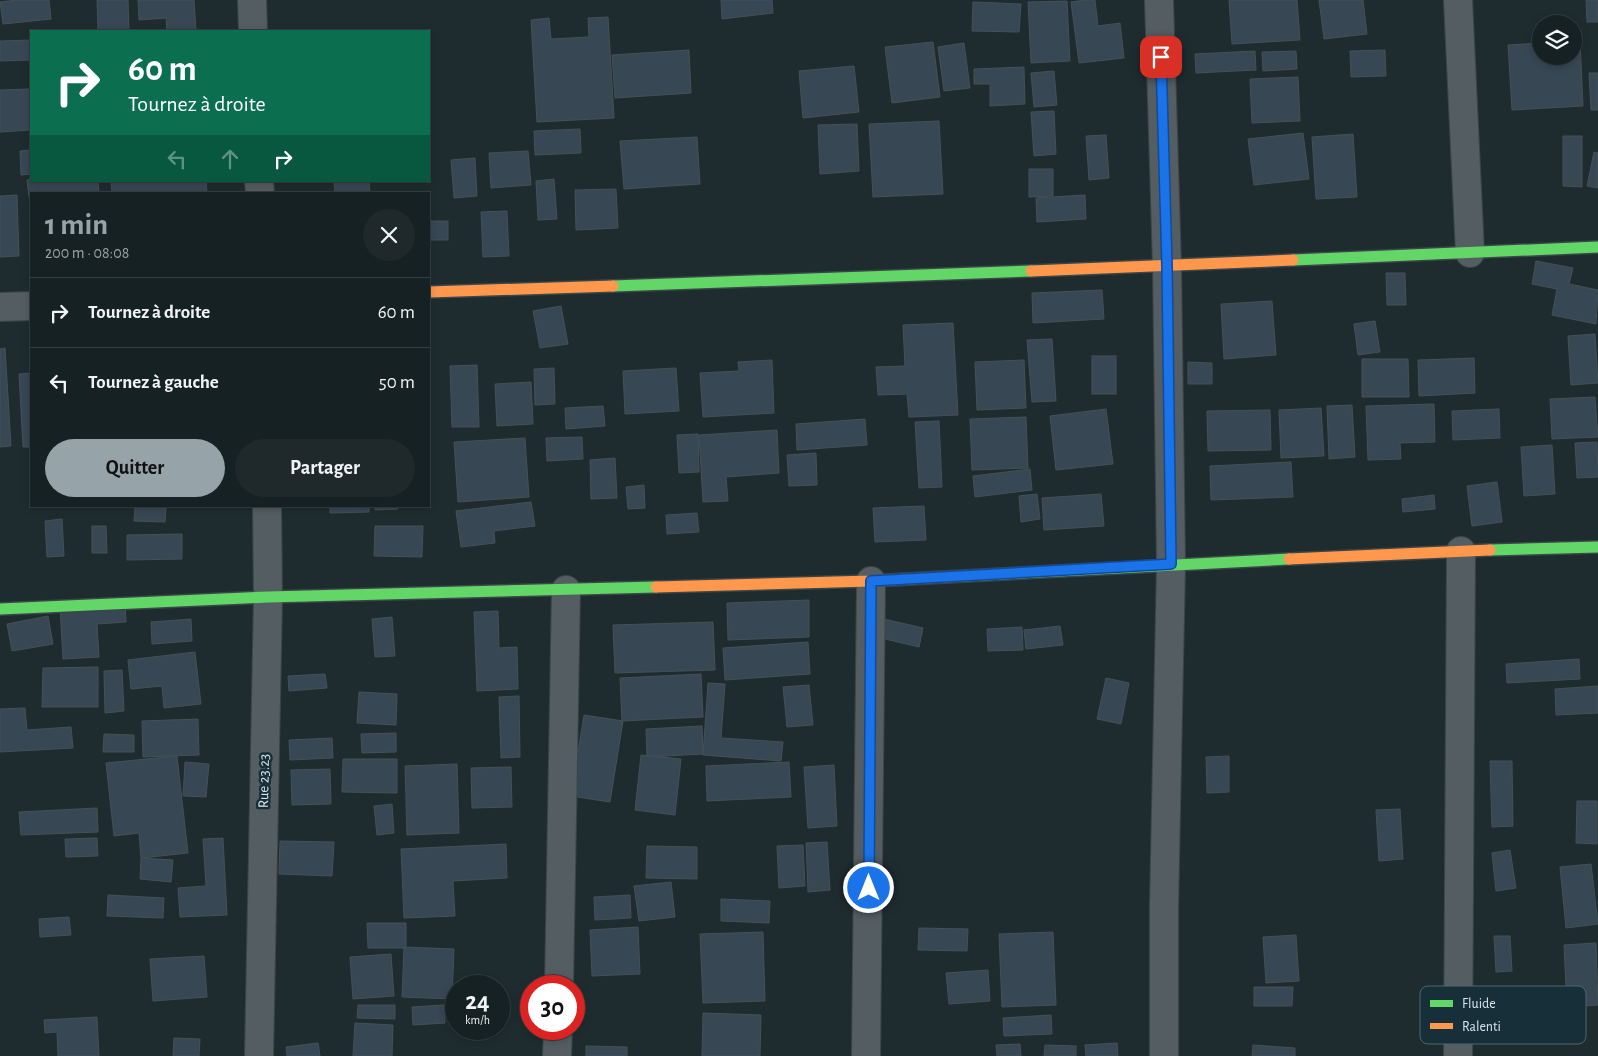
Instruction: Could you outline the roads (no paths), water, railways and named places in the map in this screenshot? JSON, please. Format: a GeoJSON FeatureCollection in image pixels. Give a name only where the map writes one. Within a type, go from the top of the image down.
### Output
{"type":"FeatureCollection","features":[{"type":"Feature","properties":{"kind":"street"},"geometry":{"type":"LineString","coordinates":[[253,30],[252,0],[258,0]]}},
{"type":"Feature","properties":{"kind":"street"},"geometry":{"type":"LineString","coordinates":[[1159,0],[1167,266],[1171,564],[1164,908],[1164,1056]]}},
{"type":"Feature","properties":{"kind":"street"},"geometry":{"type":"LineString","coordinates":[[1458,0],[1470,253]]}},
{"type":"Feature","properties":{"kind":"street"},"geometry":{"type":"LineString","coordinates":[[430,292],[1167,266],[1598,247]]}},
{"type":"Feature","properties":{"kind":"street"},"geometry":{"type":"LineString","coordinates":[[0,307],[30,306]]}},
{"type":"Feature","properties":{"kind":"street","name":"Rue 23.23"},"geometry":{"type":"LineString","coordinates":[[259,1056],[268,597],[267,507]]}},
{"type":"Feature","properties":{"kind":"street"},"geometry":{"type":"LineString","coordinates":[[0,610],[268,597],[871,581],[1171,564],[1598,547]]}},
{"type":"Feature","properties":{"kind":"street"},"geometry":{"type":"LineString","coordinates":[[1458,986],[1461,551]]}},
{"type":"Feature","properties":{"kind":"street"},"geometry":{"type":"LineString","coordinates":[[866,1056],[871,581]]}},
{"type":"Feature","properties":{"kind":"street"},"geometry":{"type":"LineString","coordinates":[[559,975],[566,590]]}},
{"type":"Feature","properties":{"kind":"street"},"geometry":{"type":"LineString","coordinates":[[557,1056],[558,1040]]}}]}
